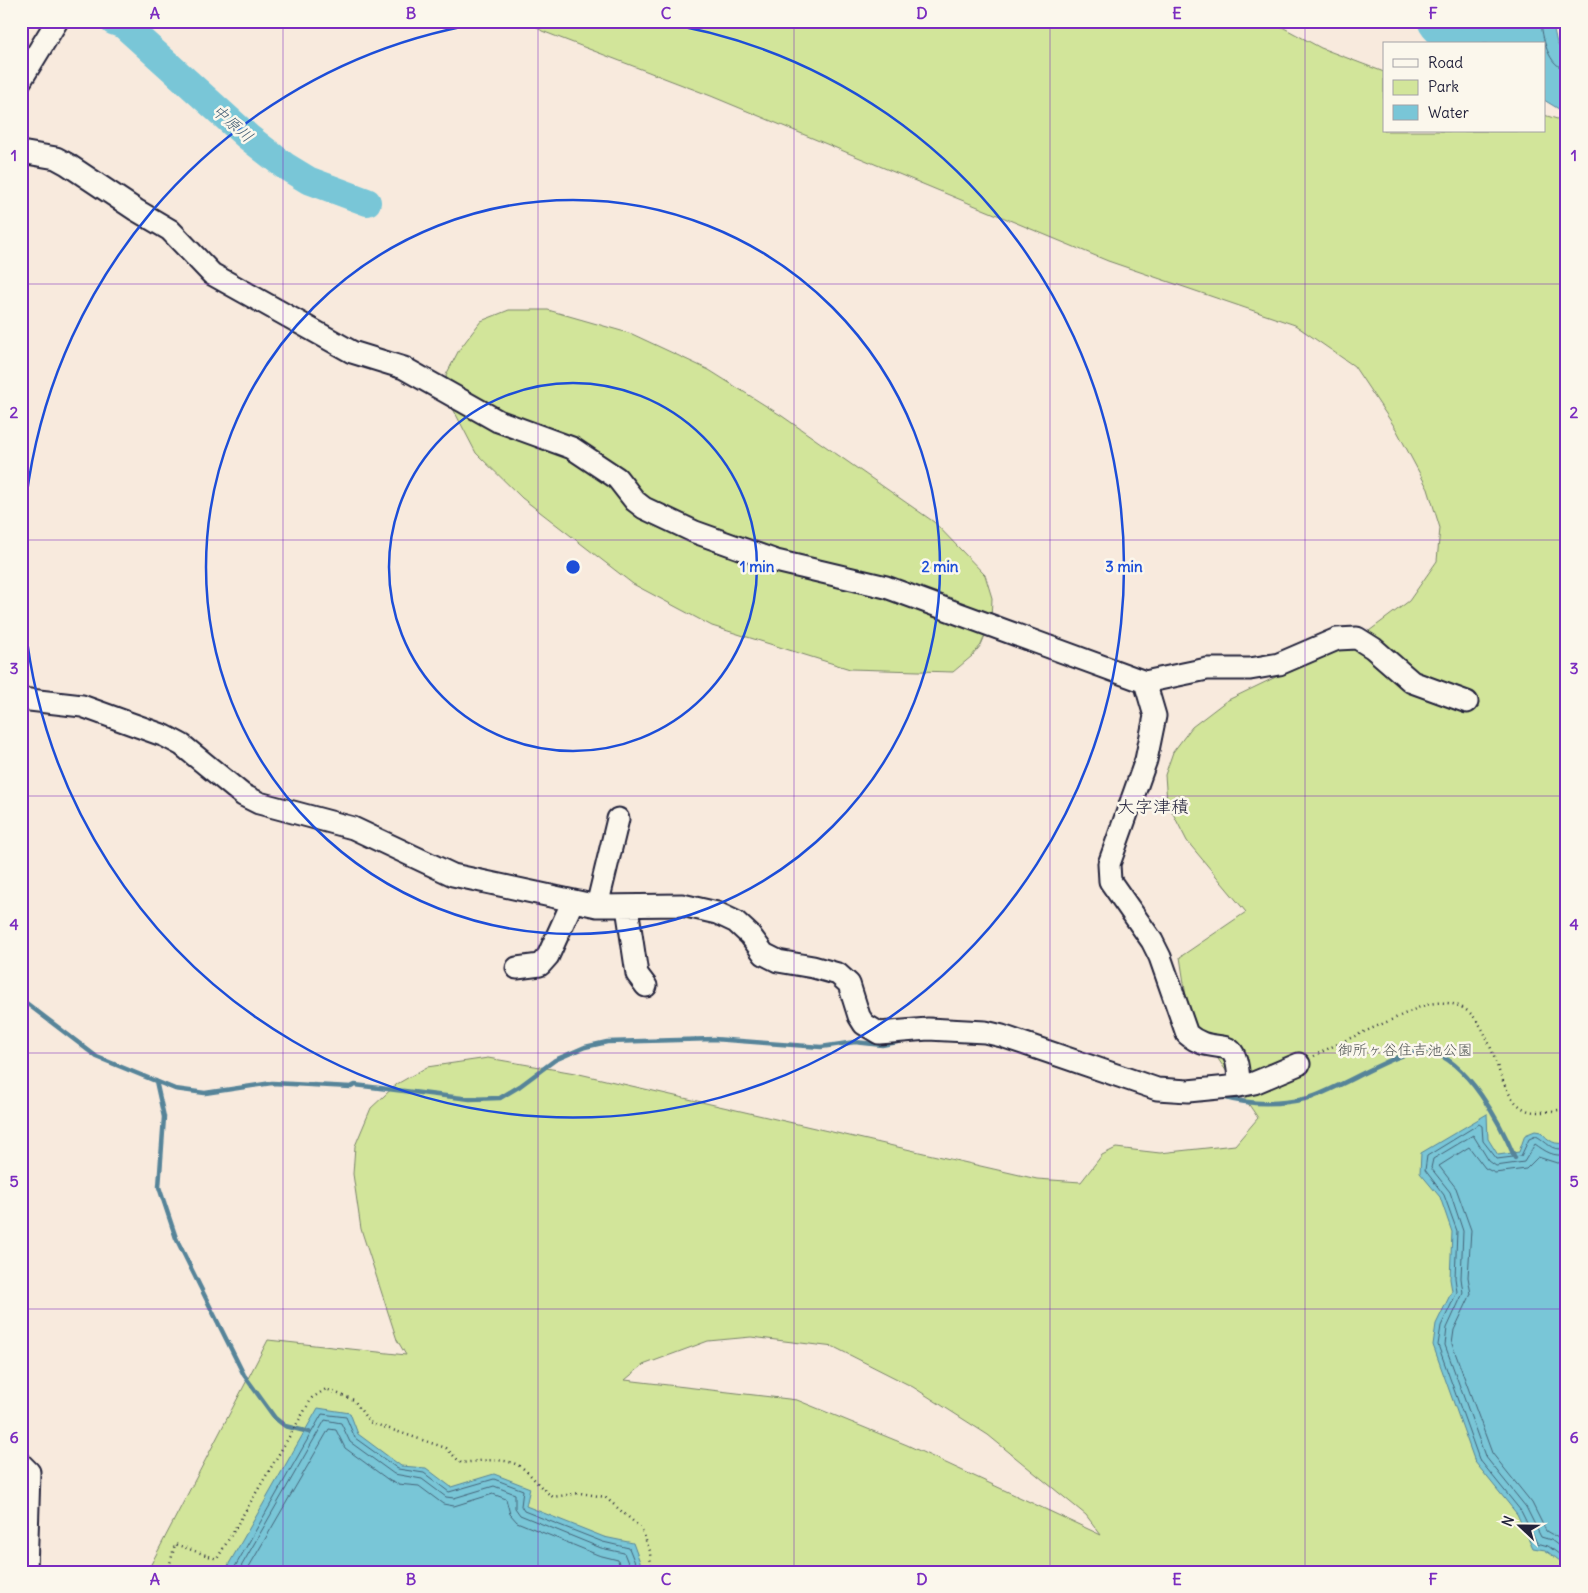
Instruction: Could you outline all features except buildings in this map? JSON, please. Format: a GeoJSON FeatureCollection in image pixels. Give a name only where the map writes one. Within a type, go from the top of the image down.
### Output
{"type":"FeatureCollection","features":[{"type":"Feature","properties":{"kind":"street"},"geometry":{"type":"LineString","coordinates":[[21,80],[57,21]]}},
{"type":"Feature","properties":{"kind":"street"},"geometry":{"type":"LineString","coordinates":[[21,152],[56,158],[67,164],[136,210],[170,230],[212,274],[352,352],[404,368],[498,420],[572,448],[617,478],[635,501],[695,532],[776,561],[886,587],[1145,682],[1207,669],[1250,669],[1279,664],[1337,639],[1357,638],[1373,648],[1412,682],[1467,702]]}},
{"type":"Feature","properties":{"kind":"street"},"geometry":{"type":"LineString","coordinates":[[1145,682],[1154,716],[1146,760],[1109,864],[1110,881],[1152,941],[1160,957],[1187,1034],[1194,1040],[1225,1047],[1233,1052],[1238,1062],[1239,1086]]}},
{"type":"Feature","properties":{"kind":"street"},"geometry":{"type":"LineString","coordinates":[[21,699],[82,706],[165,736],[182,745],[243,795],[259,803],[353,828],[453,875],[596,906],[682,905],[717,912],[736,922],[750,935],[764,954],[778,961],[813,967],[838,974],[849,984],[858,1016],[864,1024],[879,1033],[928,1029],[985,1032],[1002,1036],[1157,1089],[1188,1091],[1239,1086],[1254,1083],[1299,1064]]}},
{"type":"Feature","properties":{"kind":"street"},"geometry":{"type":"LineString","coordinates":[[596,906],[618,819]]}},
{"type":"Feature","properties":{"kind":"street"},"geometry":{"type":"LineString","coordinates":[[517,968],[540,964],[548,956],[573,901]]}},
{"type":"Feature","properties":{"kind":"street"},"geometry":{"type":"LineString","coordinates":[[627,907],[637,974],[646,986]]}},
{"type":"Feature","properties":{"kind":"street"},"geometry":{"type":"LineString","coordinates":[[21,1464],[29,1472],[26,1572]]}},
{"type":"Feature","properties":{"kind":"path"},"geometry":{"type":"LineString","coordinates":[[1299,1064],[1338,1043],[1425,1004],[1448,1004],[1463,1009],[1473,1016],[1486,1034],[1508,1092],[1520,1106],[1534,1112],[1567,1110]]}},
{"type":"Feature","properties":{"kind":"path"},"geometry":{"type":"LineString","coordinates":[[168,1572],[175,1544],[217,1559],[312,1398],[326,1389],[354,1400],[370,1422],[446,1448],[461,1463],[500,1460],[524,1469],[541,1489],[553,1497],[580,1494],[605,1497],[641,1528],[650,1551],[651,1572]]}},
{"type":"Feature","properties":{"kind":"green space","name":"御所ヶ谷住吉池公園"},"geometry":{"type":"Polygon","coordinates":[[[529,21],[1271,21],[1321,48],[1383,72],[1383,132],[1546,132],[1546,116],[1567,122],[1567,1572],[147,1572],[268,1340],[406,1355],[397,1340],[361,1229],[353,1174],[355,1146],[371,1108],[397,1084],[427,1067],[488,1058],[575,1073],[1037,1179],[1081,1182],[1102,1155],[1116,1148],[1160,1153],[1235,1145],[1258,1118],[1189,1016],[1180,957],[1246,912],[1187,841],[1167,802],[1165,775],[1173,752],[1192,727],[1226,701],[1365,634],[1409,601],[1437,561],[1440,528],[1428,489],[1396,429],[1354,366],[1295,325],[1108,261],[711,96],[542,31],[529,21]],[[751,1337],[708,1341],[643,1365],[625,1380],[797,1400],[907,1445],[1101,1535],[1086,1515],[988,1435],[913,1387],[834,1347],[751,1337]]]}},
{"type":"Feature","properties":{"kind":"green space"},"geometry":{"type":"Polygon","coordinates":[[[509,310],[548,310],[632,334],[709,370],[782,416],[934,522],[985,575],[992,598],[991,621],[981,645],[972,656],[953,672],[850,669],[712,626],[633,584],[522,498],[476,453],[449,401],[446,375],[459,350],[481,321],[509,310]]]}},
{"type":"Feature","properties":{"kind":"water"},"geometry":{"type":"Polygon","coordinates":[[[1456,21],[1552,21],[1557,43],[1567,61],[1567,114],[1546,101],[1546,42],[1440,42],[1456,21]]]}},
{"type":"Feature","properties":{"kind":"water"},"geometry":{"type":"Polygon","coordinates":[[[1487,1114],[1488,1139],[1498,1155],[1519,1152],[1525,1135],[1535,1131],[1541,1132],[1556,1143],[1567,1142],[1567,1566],[1545,1550],[1533,1548],[1517,1514],[1475,1462],[1433,1345],[1436,1324],[1452,1291],[1450,1279],[1452,1232],[1440,1197],[1420,1173],[1421,1153],[1487,1114]]]}},
{"type":"Feature","properties":{"kind":"water"},"geometry":{"type":"Polygon","coordinates":[[[318,1408],[350,1413],[358,1434],[401,1466],[426,1468],[451,1487],[494,1474],[530,1488],[526,1506],[604,1537],[633,1543],[640,1562],[639,1572],[228,1572],[226,1569],[318,1408]]]}},
{"type":"Feature","properties":{"kind":"waterway","name":"中原川"},"geometry":{"type":"LineString","coordinates":[[113,21],[124,25],[248,137],[285,166],[308,180],[367,202]]}},
{"type":"Feature","properties":{"kind":"waterway"},"geometry":{"type":"LineString","coordinates":[[1431,21],[1435,28],[1455,42]]}},
{"type":"Feature","properties":{"kind":"waterway"},"geometry":{"type":"LineString","coordinates":[[21,999],[97,1057],[175,1089],[205,1093],[272,1083],[351,1087],[355,1085],[470,1099],[500,1098],[555,1060],[585,1047],[607,1042],[714,1039],[821,1047],[855,1042],[882,1045],[902,1041]]}},
{"type":"Feature","properties":{"kind":"waterway"},"geometry":{"type":"LineString","coordinates":[[1222,1097],[1243,1102],[1265,1103],[1309,1098],[1388,1061],[1418,1051],[1429,1051],[1443,1057],[1469,1080],[1492,1112],[1515,1158]]}},
{"type":"Feature","properties":{"kind":"waterway"},"geometry":{"type":"LineString","coordinates":[[156,1081],[164,1117],[159,1187],[176,1238],[244,1375],[275,1418],[285,1426],[309,1432]]}},
{"type":"Feature","properties":{"kind":"district","name":"大字津積"},"geometry":{"type":"Point","coordinates":[1153,806]}}]}
